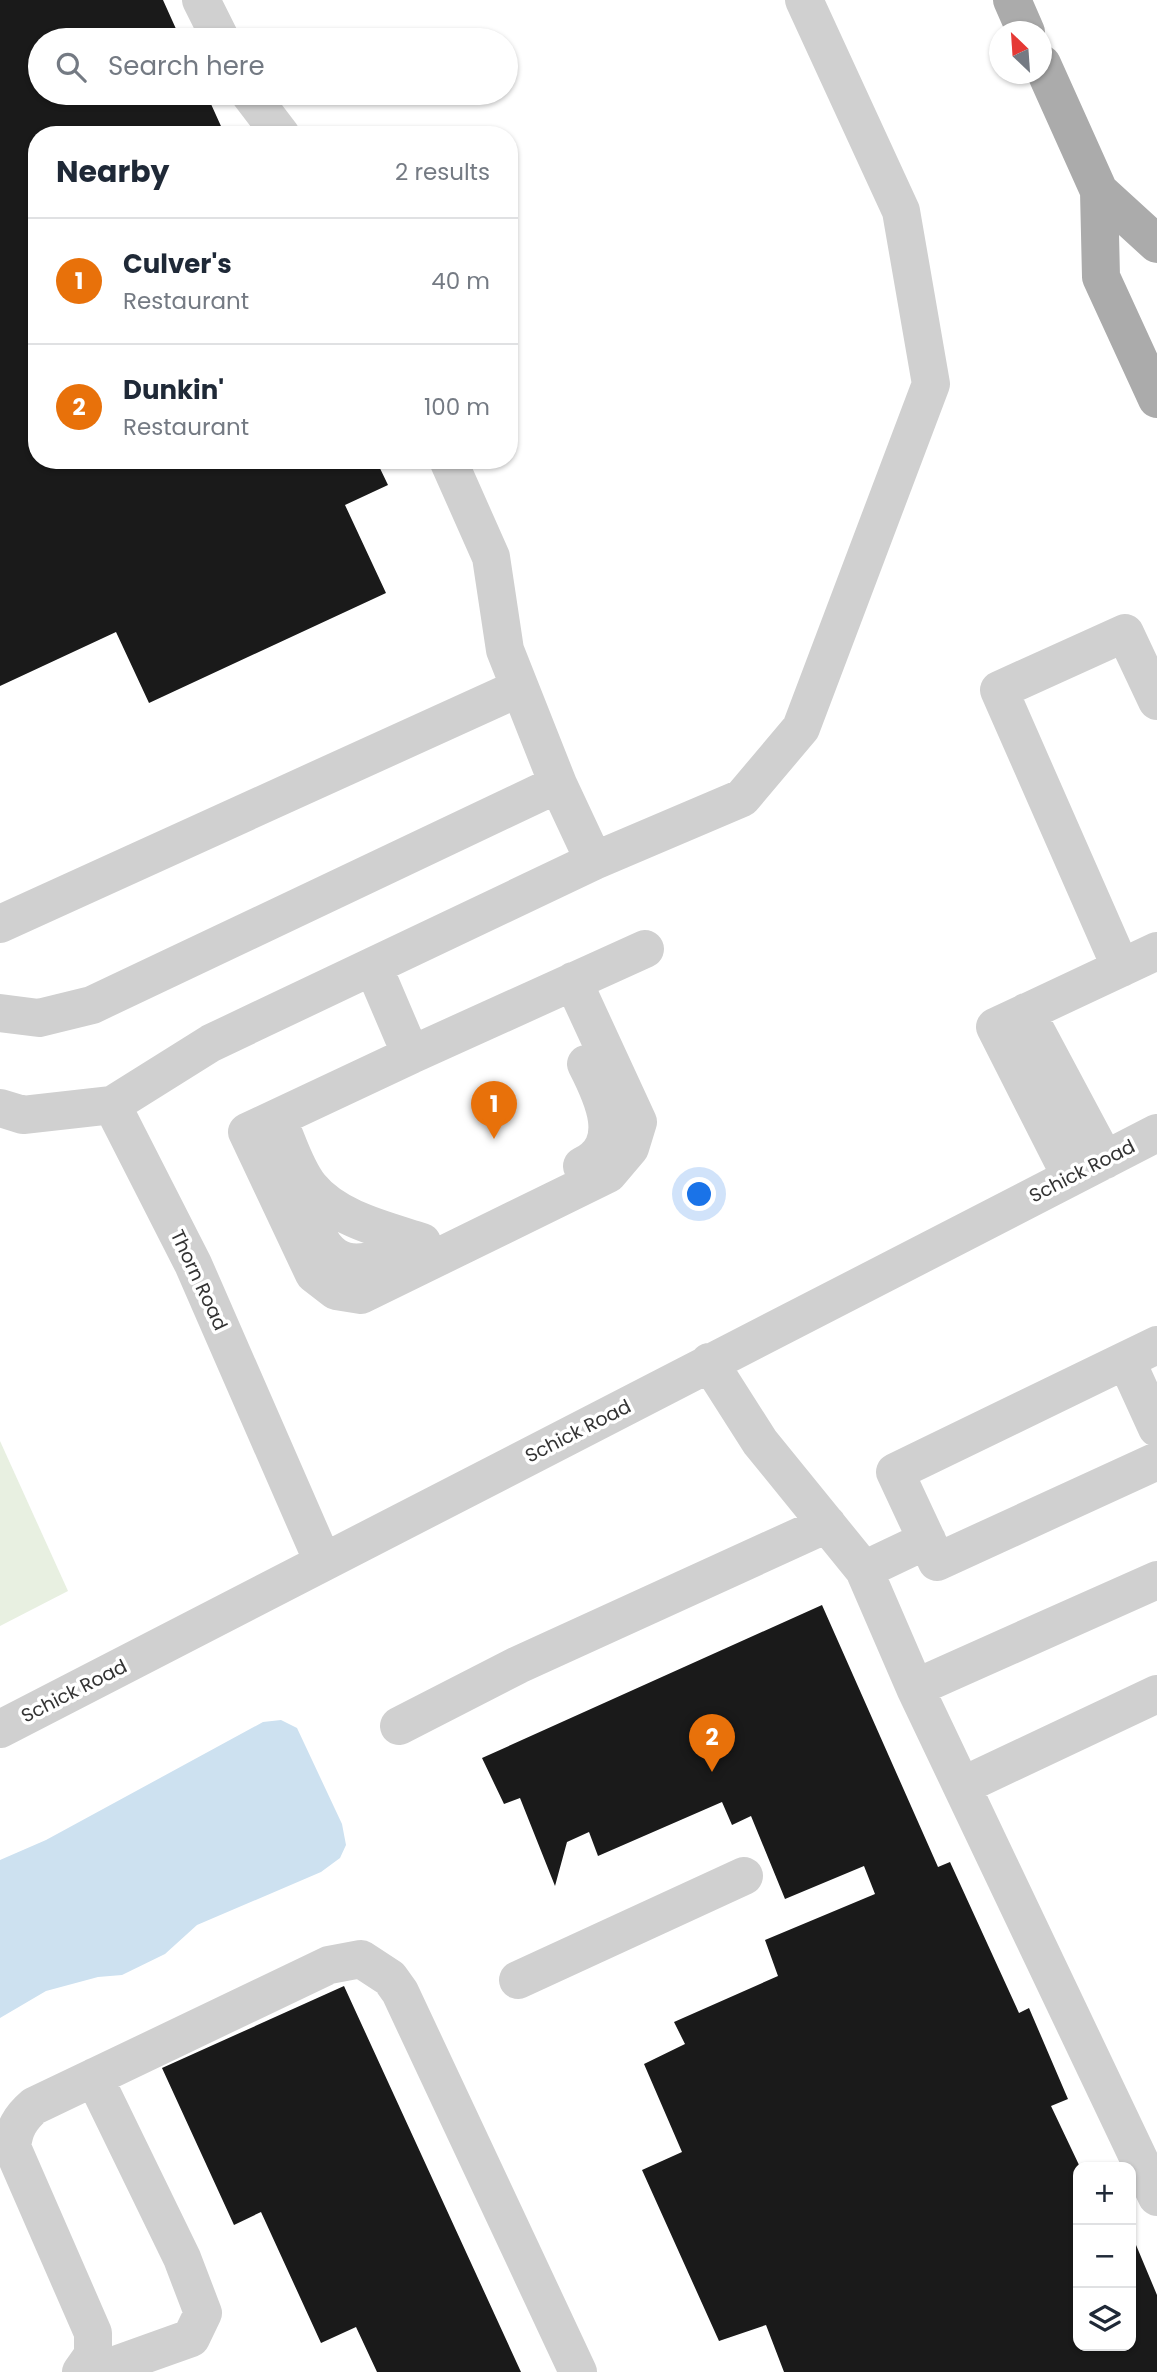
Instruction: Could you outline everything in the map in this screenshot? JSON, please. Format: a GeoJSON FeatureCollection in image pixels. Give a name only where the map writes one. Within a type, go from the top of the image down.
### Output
{"type":"FeatureCollection","features":[{"type":"Feature","properties":{"kind":"main road"},"geometry":{"type":"LineString","coordinates":[[1012,0],[1021,21]]}},
{"type":"Feature","properties":{"kind":"main road"},"geometry":{"type":"LineString","coordinates":[[1050,84],[1099,191],[1157,244]]}},
{"type":"Feature","properties":{"kind":"main road"},"geometry":{"type":"LineString","coordinates":[[1099,191],[1101,277],[1157,399]]}},
{"type":"Feature","properties":{"kind":"street"},"geometry":{"type":"LineString","coordinates":[[201,0],[215,28]]}},
{"type":"Feature","properties":{"kind":"street"},"geometry":{"type":"LineString","coordinates":[[0,1108],[23,1115],[112,1105],[211,1043],[594,861],[742,797],[801,728],[931,384],[901,211],[804,0]]}},
{"type":"Feature","properties":{"kind":"street"},"geometry":{"type":"LineString","coordinates":[[258,105],[274,126]]}},
{"type":"Feature","properties":{"kind":"street"},"geometry":{"type":"LineString","coordinates":[[452,469],[491,557],[505,650],[558,784],[594,861]]}},
{"type":"Feature","properties":{"kind":"street"},"geometry":{"type":"LineString","coordinates":[[1121,968],[999,690],[1125,633],[1157,701]]}},
{"type":"Feature","properties":{"kind":"street"},"geometry":{"type":"LineString","coordinates":[[0,924],[519,688]]}},
{"type":"Feature","properties":{"kind":"street"},"geometry":{"type":"LineString","coordinates":[[0,1013],[39,1018],[92,1004],[558,784]]}},
{"type":"Feature","properties":{"kind":"street"},"geometry":{"type":"LineString","coordinates":[[262,1125],[411,1055],[577,989],[645,949]]}},
{"type":"Feature","properties":{"kind":"street"},"geometry":{"type":"LineString","coordinates":[[1011,1019],[1157,951]]}},
{"type":"Feature","properties":{"kind":"street"},"geometry":{"type":"LineString","coordinates":[[373,966],[411,1055]]}},
{"type":"Feature","properties":{"kind":"street"},"geometry":{"type":"LineString","coordinates":[[262,1125],[314,1275],[336,1291],[361,1295],[608,1174],[629,1148],[638,1122],[577,989]]}},
{"type":"Feature","properties":{"kind":"street"},"geometry":{"type":"LineString","coordinates":[[262,1125],[309,1187],[341,1211],[370,1225],[422,1242],[591,1162],[607,1142],[609,1124],[597,1086],[567,1022],[577,989]]}},
{"type":"Feature","properties":{"kind":"street"},"geometry":{"type":"LineString","coordinates":[[1011,1019],[1105,1160]]}},
{"type":"Feature","properties":{"kind":"street"},"geometry":{"type":"LineString","coordinates":[[1011,1019],[1070,1177]]}},
{"type":"Feature","properties":{"kind":"street","name":"Thorn Road"},"geometry":{"type":"LineString","coordinates":[[112,1105],[193,1264],[323,1562]]}},
{"type":"Feature","properties":{"kind":"street","name":"Schick Road"},"geometry":{"type":"LineString","coordinates":[[0,1729],[1157,1133]]}},
{"type":"Feature","properties":{"kind":"street"},"geometry":{"type":"LineString","coordinates":[[1157,1428],[1141,1352],[895,1472],[937,1562],[1157,1461]]}},
{"type":"Feature","properties":{"kind":"street"},"geometry":{"type":"LineString","coordinates":[[709,1362],[760,1442],[864,1570],[915,1688],[1157,2197]]}},
{"type":"Feature","properties":{"kind":"street"},"geometry":{"type":"LineString","coordinates":[[399,1726],[518,1665],[827,1524]]}},
{"type":"Feature","properties":{"kind":"street"},"geometry":{"type":"LineString","coordinates":[[864,1570],[927,1540]]}},
{"type":"Feature","properties":{"kind":"street"},"geometry":{"type":"LineString","coordinates":[[915,1688],[1157,1580]]}},
{"type":"Feature","properties":{"kind":"street"},"geometry":{"type":"LineString","coordinates":[[962,1786],[1157,1694]]}},
{"type":"Feature","properties":{"kind":"street"},"geometry":{"type":"LineString","coordinates":[[518,1980],[744,1876]]}},
{"type":"Feature","properties":{"kind":"street"},"geometry":{"type":"LineString","coordinates":[[81,2372],[93,2355],[93,2333],[12,2147],[14,2132],[22,2116],[34,2106],[329,1965],[361,1959],[376,1967],[400,1992],[578,2372]]}},
{"type":"Feature","properties":{"kind":"street"},"geometry":{"type":"LineString","coordinates":[[94,2077],[182,2258],[204,2313],[191,2337],[96,2372]]}},
{"type":"Feature","properties":{"kind":"green space"},"geometry":{"type":"Polygon","coordinates":[[[0,1441],[68,1591],[0,1626],[0,1441]]]}},
{"type":"Feature","properties":{"kind":"water"},"geometry":{"type":"Polygon","coordinates":[[[281,1720],[297,1728],[342,1824],[346,1845],[340,1858],[321,1872],[197,1925],[165,1954],[122,1975],[98,1977],[46,1991],[0,2018],[0,1860],[46,1840],[263,1722],[281,1720]]]}},
{"type":"Feature","properties":{"kind":"building"},"geometry":{"type":"Polygon","coordinates":[[[0,0],[163,0],[176,28],[28,28],[28,105],[211,105],[221,126],[28,126],[28,469],[380,469],[388,485],[345,505],[386,593],[149,703],[116,632],[0,686],[0,0]]]}},
{"type":"Feature","properties":{"kind":"building"},"geometry":{"type":"Polygon","coordinates":[[[822,1605],[938,1867],[950,1862],[1019,2013],[1029,2008],[1068,2099],[1051,2106],[1078,2162],[1073,2162],[1073,2351],[1136,2351],[1136,2245],[1157,2295],[1157,2372],[784,2372],[766,2325],[719,2341],[642,2170],[682,2152],[644,2064],[685,2044],[674,2022],[778,1976],[765,1940],[875,1894],[864,1866],[785,1899],[751,1816],[732,1825],[722,1802],[598,1856],[589,1832],[567,1842],[555,1886],[520,1798],[504,1804],[482,1758],[822,1605]]]}},
{"type":"Feature","properties":{"kind":"building"},"geometry":{"type":"Polygon","coordinates":[[[344,1986],[521,2372],[377,2372],[356,2327],[321,2343],[261,2212],[234,2225],[162,2068],[344,1986]]]}},
{"type":"Feature","properties":{"kind":"place","name":"Culver's"},"geometry":{"type":"Point","coordinates":[494,1139]}},
{"type":"Feature","properties":{"kind":"place","name":"Dunkin'"},"geometry":{"type":"Point","coordinates":[712,1772]}}]}
